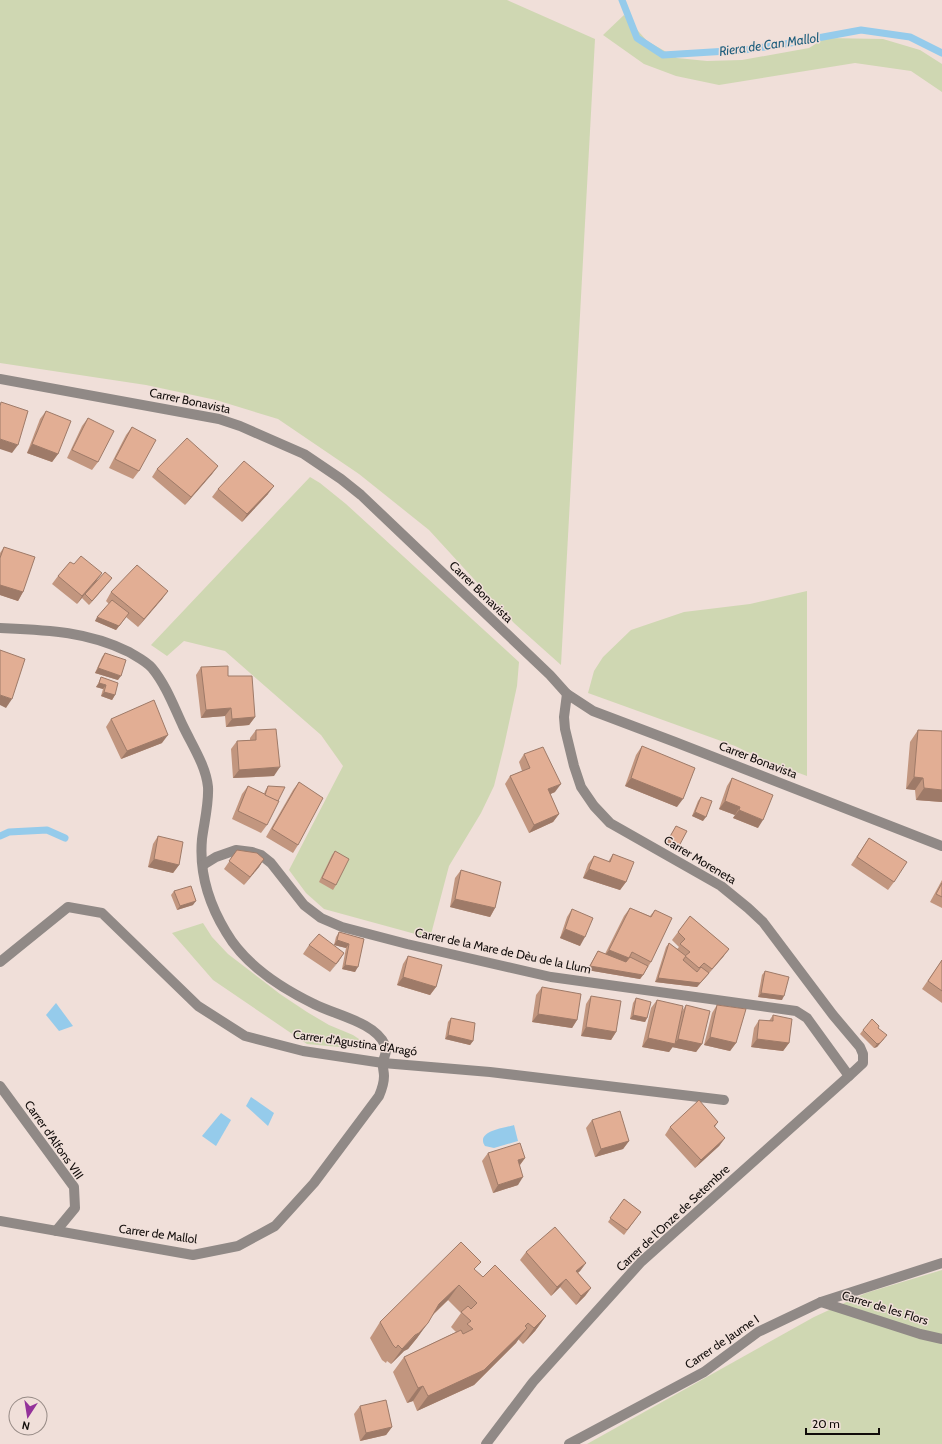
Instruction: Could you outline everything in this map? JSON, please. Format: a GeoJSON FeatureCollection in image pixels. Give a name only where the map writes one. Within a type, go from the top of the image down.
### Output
{"type":"FeatureCollection","features":[{"type":"Feature","properties":{"kind":"street","name":"Carrer Bonavista"},"geometry":{"type":"LineString","coordinates":[[0,379],[219,419],[240,426],[304,454],[361,495],[550,675],[567,694],[593,711],[942,846]]}},
{"type":"Feature","properties":{"kind":"street","name":"Carrer de Mallol"},"geometry":{"type":"LineString","coordinates":[[0,628],[72,633],[98,639],[117,646],[138,657],[150,667],[160,679],[170,697],[204,771],[208,788],[202,842],[204,877],[217,917],[227,934],[235,946],[265,974],[291,991],[323,1008],[363,1024],[374,1031],[385,1045],[386,1052],[383,1063],[383,1087],[379,1096],[314,1184],[275,1226],[238,1246],[193,1255],[0,1221]]}},
{"type":"Feature","properties":{"kind":"street","name":"Carrer Moreneta"},"geometry":{"type":"LineString","coordinates":[[567,694],[564,717],[565,729],[581,787],[594,806],[610,823],[721,886],[763,922],[833,1015],[860,1047],[863,1054],[862,1063]]}},
{"type":"Feature","properties":{"kind":"street","name":"Carrer de la Mare de Dèu de la Llum"},"geometry":{"type":"LineString","coordinates":[[203,865],[216,857],[236,850],[261,855],[271,863],[304,905],[321,918],[342,927],[407,944],[552,977],[796,1011],[807,1018],[850,1076]]}},
{"type":"Feature","properties":{"kind":"street","name":"Carrer d'Agustina d'Aragó"},"geometry":{"type":"LineString","coordinates":[[0,962],[68,907],[102,913],[198,1006],[245,1036],[303,1052],[383,1063],[490,1072],[724,1100]]}},
{"type":"Feature","properties":{"kind":"street","name":"Carrer de l'Onze de Setembre"},"geometry":{"type":"LineString","coordinates":[[486,1444],[533,1382],[641,1262],[850,1076],[862,1063]]}},
{"type":"Feature","properties":{"kind":"street","name":"Carrer d'Alfons VIII"},"geometry":{"type":"LineString","coordinates":[[0,1086],[74,1187],[75,1208],[56,1231]]}},
{"type":"Feature","properties":{"kind":"street","name":"Carrer de Jaume I"},"geometry":{"type":"LineString","coordinates":[[569,1444],[610,1424],[704,1372],[758,1332],[821,1302],[942,1264]]}},
{"type":"Feature","properties":{"kind":"street","name":"Carrer de les Flors"},"geometry":{"type":"LineString","coordinates":[[821,1302],[920,1334],[942,1339]]}},
{"type":"Feature","properties":{"kind":"green space"},"geometry":{"type":"Polygon","coordinates":[[[0,0],[507,0],[595,39],[561,665],[514,623],[429,530],[359,474],[278,419],[216,400],[146,385],[0,363],[0,0]]]}},
{"type":"Feature","properties":{"kind":"green space"},"geometry":{"type":"Polygon","coordinates":[[[624,15],[647,41],[677,58],[707,61],[742,60],[809,48],[825,38],[883,39],[920,50],[942,64],[942,92],[911,71],[855,63],[719,85],[676,76],[644,64],[603,35],[624,15]]]}},
{"type":"Feature","properties":{"kind":"green space"},"geometry":{"type":"Polygon","coordinates":[[[310,477],[320,483],[346,504],[519,662],[517,686],[494,786],[481,813],[449,866],[430,938],[324,909],[306,893],[289,870],[343,766],[321,735],[225,651],[184,641],[167,656],[151,645],[310,477]]]}},
{"type":"Feature","properties":{"kind":"green space"},"geometry":{"type":"Polygon","coordinates":[[[807,591],[807,776],[764,760],[735,746],[588,693],[594,671],[603,657],[631,630],[684,612],[750,604],[807,591]]]}},
{"type":"Feature","properties":{"kind":"green space"},"geometry":{"type":"Polygon","coordinates":[[[203,923],[212,937],[228,954],[280,994],[307,1012],[329,1025],[359,1039],[360,1049],[307,1044],[213,980],[172,933],[203,923]]]}},
{"type":"Feature","properties":{"kind":"green space"},"geometry":{"type":"Polygon","coordinates":[[[942,1270],[942,1444],[587,1444],[814,1317],[866,1293],[942,1270]]]}},
{"type":"Feature","properties":{"kind":"water"},"geometry":{"type":"Polygon","coordinates":[[[56,1003],[73,1026],[59,1031],[46,1015],[56,1003]]]}},
{"type":"Feature","properties":{"kind":"water"},"geometry":{"type":"Polygon","coordinates":[[[251,1097],[274,1113],[268,1126],[246,1106],[251,1097]]]}},
{"type":"Feature","properties":{"kind":"water"},"geometry":{"type":"Polygon","coordinates":[[[221,1113],[231,1120],[216,1146],[202,1136],[221,1113]]]}},
{"type":"Feature","properties":{"kind":"water"},"geometry":{"type":"Polygon","coordinates":[[[514,1125],[518,1141],[494,1148],[485,1146],[483,1141],[487,1134],[498,1129],[514,1125]]]}},
{"type":"Feature","properties":{"kind":"building"},"geometry":{"type":"Polygon","coordinates":[[[1,402],[28,411],[18,445],[0,439],[1,402]]]}},
{"type":"Feature","properties":{"kind":"building"},"geometry":{"type":"Polygon","coordinates":[[[46,411],[71,421],[58,454],[32,444],[46,411]]]}},
{"type":"Feature","properties":{"kind":"building"},"geometry":{"type":"Polygon","coordinates":[[[88,418],[114,431],[98,462],[72,450],[88,418]]]}},
{"type":"Feature","properties":{"kind":"building"},"geometry":{"type":"Polygon","coordinates":[[[132,427],[156,440],[139,471],[115,459],[132,427]]]}},
{"type":"Feature","properties":{"kind":"building"},"geometry":{"type":"Polygon","coordinates":[[[187,438],[218,466],[191,497],[157,469],[187,438]]]}},
{"type":"Feature","properties":{"kind":"building"},"geometry":{"type":"Polygon","coordinates":[[[244,461],[274,486],[247,514],[218,489],[244,461]]]}},
{"type":"Feature","properties":{"kind":"building"},"geometry":{"type":"Polygon","coordinates":[[[4,547],[35,557],[23,592],[0,585],[0,558],[4,547]]]}},
{"type":"Feature","properties":{"kind":"building"},"geometry":{"type":"Polygon","coordinates":[[[81,556],[102,573],[82,596],[58,576],[70,562],[74,564],[81,556]]]}},
{"type":"Feature","properties":{"kind":"building"},"geometry":{"type":"Polygon","coordinates":[[[137,565],[168,591],[144,619],[111,592],[137,565]]]}},
{"type":"Feature","properties":{"kind":"building"},"geometry":{"type":"Polygon","coordinates":[[[105,572],[112,578],[92,601],[85,594],[105,572]]]}},
{"type":"Feature","properties":{"kind":"building"},"geometry":{"type":"Polygon","coordinates":[[[112,600],[129,613],[119,626],[97,617],[112,600]]]}},
{"type":"Feature","properties":{"kind":"building"},"geometry":{"type":"Polygon","coordinates":[[[0,650],[25,659],[12,699],[0,695],[0,650]]]}},
{"type":"Feature","properties":{"kind":"building"},"geometry":{"type":"Polygon","coordinates":[[[105,653],[126,660],[121,676],[98,668],[105,653]]]}},
{"type":"Feature","properties":{"kind":"building"},"geometry":{"type":"Polygon","coordinates":[[[228,666],[228,676],[252,676],[255,717],[232,719],[231,708],[206,710],[201,667],[228,666]]]}},
{"type":"Feature","properties":{"kind":"building"},"geometry":{"type":"Polygon","coordinates":[[[101,677],[118,683],[115,695],[104,692],[106,685],[99,683],[101,677]]]}},
{"type":"Feature","properties":{"kind":"building"},"geometry":{"type":"Polygon","coordinates":[[[154,700],[168,735],[127,751],[111,719],[154,700]]]}},
{"type":"Feature","properties":{"kind":"building"},"geometry":{"type":"Polygon","coordinates":[[[276,729],[280,767],[239,770],[237,741],[256,740],[256,730],[276,729]]]}},
{"type":"Feature","properties":{"kind":"building"},"geometry":{"type":"Polygon","coordinates":[[[918,730],[942,731],[942,790],[924,788],[923,778],[914,777],[918,730]]]}},
{"type":"Feature","properties":{"kind":"building"},"geometry":{"type":"Polygon","coordinates":[[[642,746],[695,768],[683,799],[631,778],[642,746]]]}},
{"type":"Feature","properties":{"kind":"building"},"geometry":{"type":"Polygon","coordinates":[[[543,747],[561,784],[548,789],[559,814],[534,825],[510,776],[530,768],[524,754],[543,747]]]}},
{"type":"Feature","properties":{"kind":"building"},"geometry":{"type":"Polygon","coordinates":[[[732,778],[773,795],[763,820],[739,810],[740,807],[725,801],[732,778]]]}},
{"type":"Feature","properties":{"kind":"building"},"geometry":{"type":"Polygon","coordinates":[[[299,782],[323,798],[298,845],[272,829],[299,782]]]}},
{"type":"Feature","properties":{"kind":"building"},"geometry":{"type":"Polygon","coordinates":[[[248,786],[279,801],[267,825],[238,811],[248,786]]]}},
{"type":"Feature","properties":{"kind":"building"},"geometry":{"type":"Polygon","coordinates":[[[268,786],[285,787],[278,801],[265,795],[268,786]]]}},
{"type":"Feature","properties":{"kind":"building"},"geometry":{"type":"Polygon","coordinates":[[[701,797],[712,801],[706,817],[695,812],[701,797]]]}},
{"type":"Feature","properties":{"kind":"building"},"geometry":{"type":"Polygon","coordinates":[[[676,826],[687,831],[679,846],[668,840],[676,826]]]}},
{"type":"Feature","properties":{"kind":"building"},"geometry":{"type":"Polygon","coordinates":[[[158,836],[183,842],[179,865],[154,859],[158,836]]]}},
{"type":"Feature","properties":{"kind":"building"},"geometry":{"type":"Polygon","coordinates":[[[869,838],[907,862],[894,882],[857,857],[869,838]]]}},
{"type":"Feature","properties":{"kind":"building"},"geometry":{"type":"Polygon","coordinates":[[[237,850],[257,853],[264,859],[250,877],[229,861],[237,850]]]}},
{"type":"Feature","properties":{"kind":"building"},"geometry":{"type":"Polygon","coordinates":[[[335,851],[349,859],[336,885],[322,878],[335,851]]]}},
{"type":"Feature","properties":{"kind":"building"},"geometry":{"type":"Polygon","coordinates":[[[613,854],[634,862],[626,882],[589,869],[594,856],[610,862],[613,854]]]}},
{"type":"Feature","properties":{"kind":"building"},"geometry":{"type":"Polygon","coordinates":[[[461,870],[501,882],[495,908],[455,899],[461,870]]]}},
{"type":"Feature","properties":{"kind":"building"},"geometry":{"type":"Polygon","coordinates":[[[942,883],[942,897],[936,894],[942,883]]]}},
{"type":"Feature","properties":{"kind":"building"},"geometry":{"type":"Polygon","coordinates":[[[191,886],[196,901],[180,906],[174,891],[191,886]]]}},
{"type":"Feature","properties":{"kind":"building"},"geometry":{"type":"Polygon","coordinates":[[[630,908],[651,917],[655,910],[672,918],[651,962],[632,952],[629,958],[609,950],[630,908]]]}},
{"type":"Feature","properties":{"kind":"building"},"geometry":{"type":"Polygon","coordinates":[[[572,909],[593,918],[585,937],[565,929],[572,909]]]}},
{"type":"Feature","properties":{"kind":"building"},"geometry":{"type":"Polygon","coordinates":[[[690,916],[729,949],[712,969],[704,963],[699,968],[685,956],[690,952],[680,944],[685,939],[678,932],[690,916]]]}},
{"type":"Feature","properties":{"kind":"building"},"geometry":{"type":"Polygon","coordinates":[[[339,932],[364,939],[358,967],[345,965],[349,944],[337,940],[339,932]]]}},
{"type":"Feature","properties":{"kind":"building"},"geometry":{"type":"Polygon","coordinates":[[[319,934],[344,953],[336,964],[309,945],[319,934]]]}},
{"type":"Feature","properties":{"kind":"building"},"geometry":{"type":"Polygon","coordinates":[[[669,943],[686,956],[683,960],[697,972],[701,967],[709,973],[700,983],[658,978],[669,943]]]}},
{"type":"Feature","properties":{"kind":"building"},"geometry":{"type":"Polygon","coordinates":[[[598,951],[626,962],[630,957],[648,966],[643,975],[590,966],[598,951]]]}},
{"type":"Feature","properties":{"kind":"building"},"geometry":{"type":"Polygon","coordinates":[[[408,956],[442,965],[436,987],[403,977],[408,956]]]}},
{"type":"Feature","properties":{"kind":"building"},"geometry":{"type":"Polygon","coordinates":[[[942,960],[942,991],[928,981],[942,960]]]}},
{"type":"Feature","properties":{"kind":"building"},"geometry":{"type":"Polygon","coordinates":[[[765,971],[789,977],[784,996],[761,993],[765,971]]]}},
{"type":"Feature","properties":{"kind":"building"},"geometry":{"type":"Polygon","coordinates":[[[542,987],[581,994],[577,1020],[538,1014],[542,987]]]}},
{"type":"Feature","properties":{"kind":"building"},"geometry":{"type":"Polygon","coordinates":[[[591,996],[621,1001],[616,1032],[586,1027],[591,996]]]}},
{"type":"Feature","properties":{"kind":"building"},"geometry":{"type":"Polygon","coordinates":[[[636,998],[651,1002],[647,1018],[633,1015],[636,998]]]}},
{"type":"Feature","properties":{"kind":"building"},"geometry":{"type":"Polygon","coordinates":[[[657,1000],[683,1006],[675,1044],[648,1038],[657,1000]]]}},
{"type":"Feature","properties":{"kind":"building"},"geometry":{"type":"Polygon","coordinates":[[[686,1005],[710,1011],[702,1044],[678,1039],[686,1005]]]}},
{"type":"Feature","properties":{"kind":"building"},"geometry":{"type":"Polygon","coordinates":[[[717,1005],[746,1009],[736,1043],[710,1037],[717,1005]]]}},
{"type":"Feature","properties":{"kind":"building"},"geometry":{"type":"Polygon","coordinates":[[[773,1015],[792,1019],[789,1043],[757,1039],[759,1020],[773,1021],[773,1015]]]}},
{"type":"Feature","properties":{"kind":"building"},"geometry":{"type":"Polygon","coordinates":[[[451,1018],[475,1023],[473,1041],[448,1035],[451,1018]]]}},
{"type":"Feature","properties":{"kind":"building"},"geometry":{"type":"Polygon","coordinates":[[[872,1019],[879,1026],[878,1028],[887,1035],[880,1043],[877,1044],[863,1030],[872,1019]]]}},
{"type":"Feature","properties":{"kind":"building"},"geometry":{"type":"Polygon","coordinates":[[[699,1100],[718,1122],[714,1126],[725,1138],[701,1160],[670,1127],[699,1100]]]}},
{"type":"Feature","properties":{"kind":"building"},"geometry":{"type":"Polygon","coordinates":[[[620,1111],[629,1141],[601,1149],[592,1120],[620,1111]]]}},
{"type":"Feature","properties":{"kind":"building"},"geometry":{"type":"Polygon","coordinates":[[[520,1143],[525,1158],[518,1160],[523,1177],[498,1185],[488,1153],[520,1143]]]}},
{"type":"Feature","properties":{"kind":"building"},"geometry":{"type":"Polygon","coordinates":[[[624,1199],[641,1212],[627,1230],[610,1218],[624,1199]]]}},
{"type":"Feature","properties":{"kind":"building"},"geometry":{"type":"Polygon","coordinates":[[[555,1227],[586,1263],[576,1271],[591,1288],[581,1296],[566,1279],[557,1287],[526,1252],[555,1227]]]}},
{"type":"Feature","properties":{"kind":"building"},"geometry":{"type":"Polygon","coordinates":[[[461,1242],[481,1262],[474,1269],[483,1277],[495,1265],[546,1316],[534,1328],[528,1323],[525,1326],[527,1328],[484,1370],[428,1396],[423,1386],[418,1388],[404,1357],[461,1330],[463,1334],[473,1329],[467,1324],[471,1321],[461,1312],[468,1306],[471,1309],[477,1303],[459,1285],[439,1304],[428,1323],[402,1349],[398,1345],[396,1348],[393,1345],[380,1322],[461,1242]]]}},
{"type":"Feature","properties":{"kind":"building"},"geometry":{"type":"Polygon","coordinates":[[[386,1400],[392,1427],[366,1433],[360,1406],[386,1400]]]}},
{"type":"Feature","properties":{"kind":"waterway","name":"Riera de Can Mallol"},"geometry":{"type":"LineString","coordinates":[[622,0],[637,38],[663,55],[744,50],[861,30],[910,37],[942,53]]}},
{"type":"Feature","properties":{"kind":"waterway"},"geometry":{"type":"LineString","coordinates":[[0,836],[9,832],[47,830],[65,838]]}}]}
